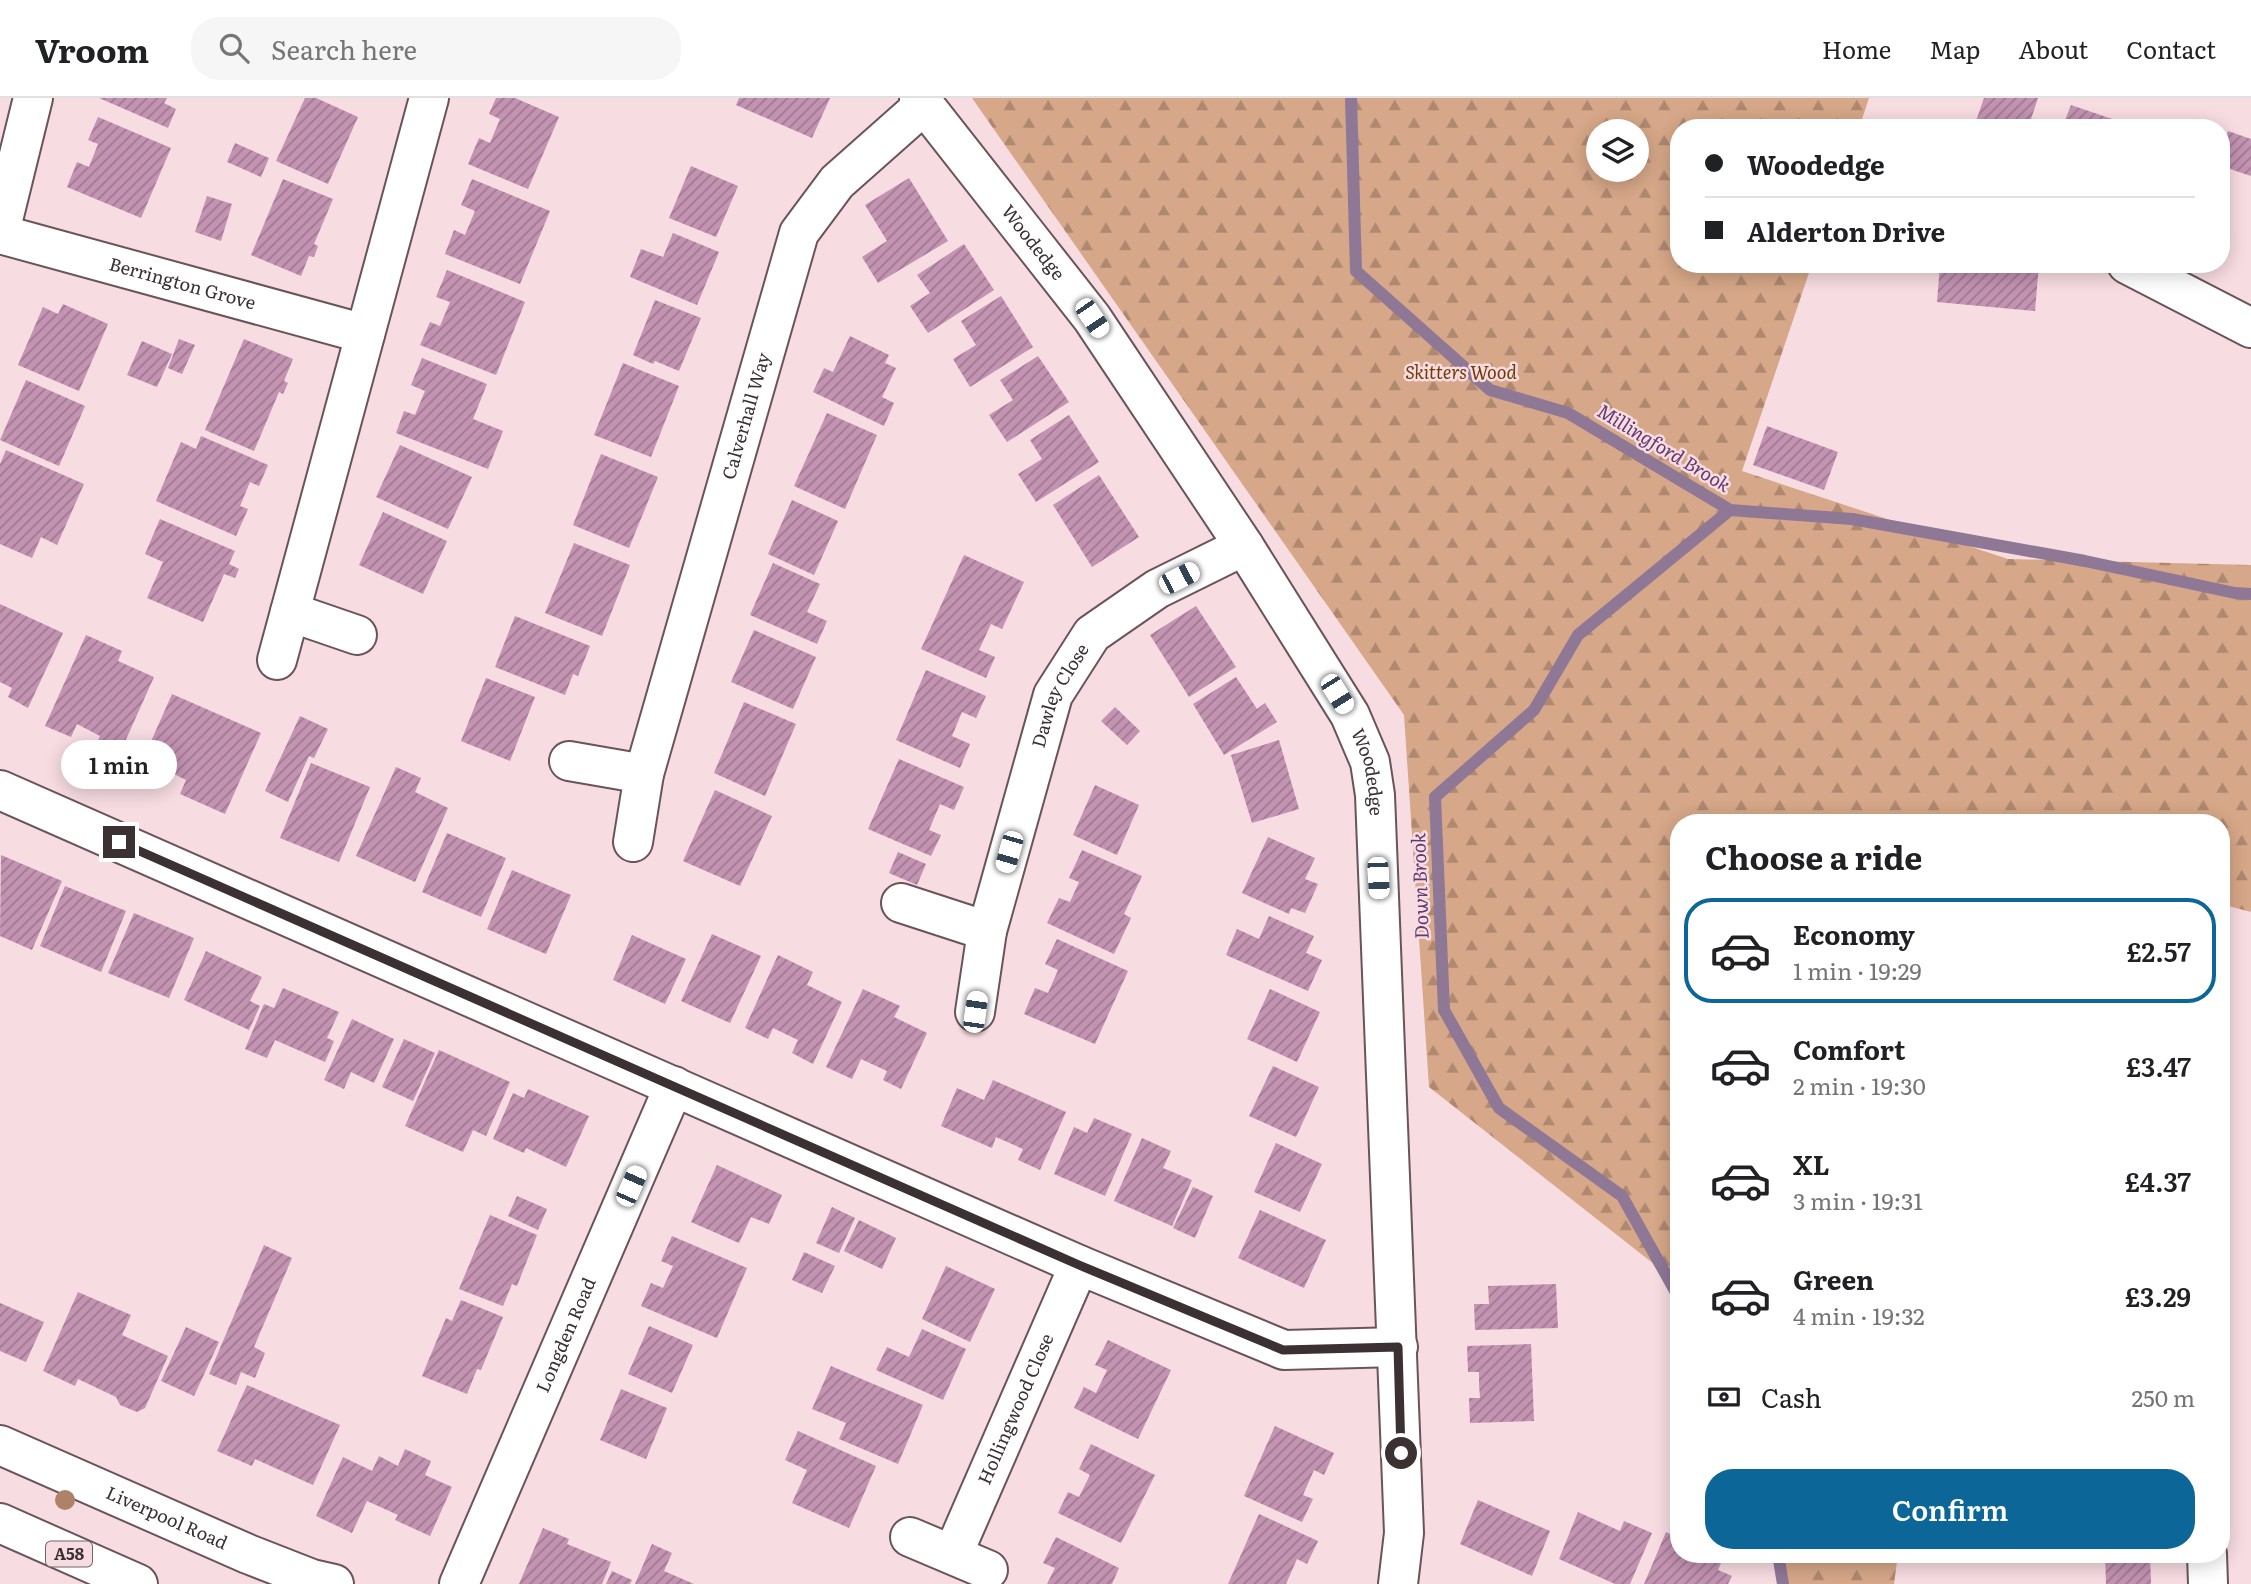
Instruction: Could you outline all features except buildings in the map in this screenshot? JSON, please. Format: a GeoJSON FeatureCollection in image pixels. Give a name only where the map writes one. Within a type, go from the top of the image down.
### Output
{"type":"FeatureCollection","features":[{"type":"Feature","properties":{"kind":"street"},"geometry":{"type":"LineString","coordinates":[[0,233],[33,98]]}},
{"type":"Feature","properties":{"kind":"street"},"geometry":{"type":"LineString","coordinates":[[277,660],[429,98]]}},
{"type":"Feature","properties":{"kind":"street","name":"Woodedge"},"geometry":{"type":"LineString","coordinates":[[922,101],[1092,318],[1244,546],[1350,715],[1370,762],[1375,795],[1398,1347],[1404,1533],[1398,1584]]}},
{"type":"Feature","properties":{"kind":"street","name":"Calverhall Way"},"geometry":{"type":"LineString","coordinates":[[632,842],[644,774],[799,233],[837,182],[922,101]]}},
{"type":"Feature","properties":{"kind":"street","name":"Berrington Grove"},"geometry":{"type":"LineString","coordinates":[[0,233],[365,334]]}},
{"type":"Feature","properties":{"kind":"street"},"geometry":{"type":"LineString","coordinates":[[2144,273],[2251,328]]}},
{"type":"Feature","properties":{"kind":"street","name":"Dawley Close"},"geometry":{"type":"LineString","coordinates":[[975,1012],[987,931],[1053,695],[1092,634],[1157,589],[1244,546]]}},
{"type":"Feature","properties":{"kind":"street"},"geometry":{"type":"LineString","coordinates":[[290,612],[357,635]]}},
{"type":"Feature","properties":{"kind":"street"},"geometry":{"type":"LineString","coordinates":[[569,761],[644,774]]}},
{"type":"Feature","properties":{"kind":"street"},"geometry":{"type":"LineString","coordinates":[[0,790],[1079,1265],[1283,1350],[1398,1347]]}},
{"type":"Feature","properties":{"kind":"street"},"geometry":{"type":"LineString","coordinates":[[901,903],[987,931]]}},
{"type":"Feature","properties":{"kind":"street","name":"Longden Road"},"geometry":{"type":"LineString","coordinates":[[459,1584],[674,1086]]}},
{"type":"Feature","properties":{"kind":"street","name":"Hollingwood Close"},"geometry":{"type":"LineString","coordinates":[[953,1554],[1079,1265]]}},
{"type":"Feature","properties":{"kind":"street","name":"Liverpool Road"},"geometry":{"type":"LineString","coordinates":[[0,1446],[248,1554],[312,1579],[334,1584]]}},
{"type":"Feature","properties":{"kind":"street","name":"A58"},"geometry":{"type":"LineString","coordinates":[[0,1523],[138,1584]]}},
{"type":"Feature","properties":{"kind":"street"},"geometry":{"type":"LineString","coordinates":[[910,1537],[988,1570]]}},
{"type":"Feature","properties":{"kind":"street"},"geometry":{"type":"LineString","coordinates":[[2207,1563],[2208,1584]]}},
{"type":"Feature","properties":{"kind":"green space","name":"Skitters Wood"},"geometry":{"type":"Polygon","coordinates":[[[972,98],[1869,98],[1862,119],[1670,119],[1670,273],[1809,273],[1742,471],[2008,559],[2251,565],[2251,912],[2230,906],[2230,814],[1670,814],[1670,1277],[1429,1087],[1404,715],[972,98]]]}},
{"type":"Feature","properties":{"kind":"green space"},"geometry":{"type":"Polygon","coordinates":[[[1778,1563],[1897,1563],[1894,1584],[1779,1584],[1778,1563]]]}},
{"type":"Feature","properties":{"kind":"waterway","name":"Millingford Brook"},"geometry":{"type":"LineString","coordinates":[[1351,98],[1356,271],[1490,390],[1568,413],[1730,510],[1852,519],[2251,594]]}},
{"type":"Feature","properties":{"kind":"waterway","name":"Down Brook"},"geometry":{"type":"LineString","coordinates":[[1670,1282],[1622,1196],[1499,1108],[1444,1010],[1435,797],[1534,710],[1578,635],[1730,510]]}},
{"type":"Feature","properties":{"kind":"waterway","name":"Down Brook"},"geometry":{"type":"LineString","coordinates":[[1780,1563],[1783,1584]]}},
{"type":"Feature","properties":{"kind":"route"},"geometry":{"type":"LineString","coordinates":[[119,842],[1079,1265],[1283,1350],[1398,1347],[1401,1453]]}}]}
